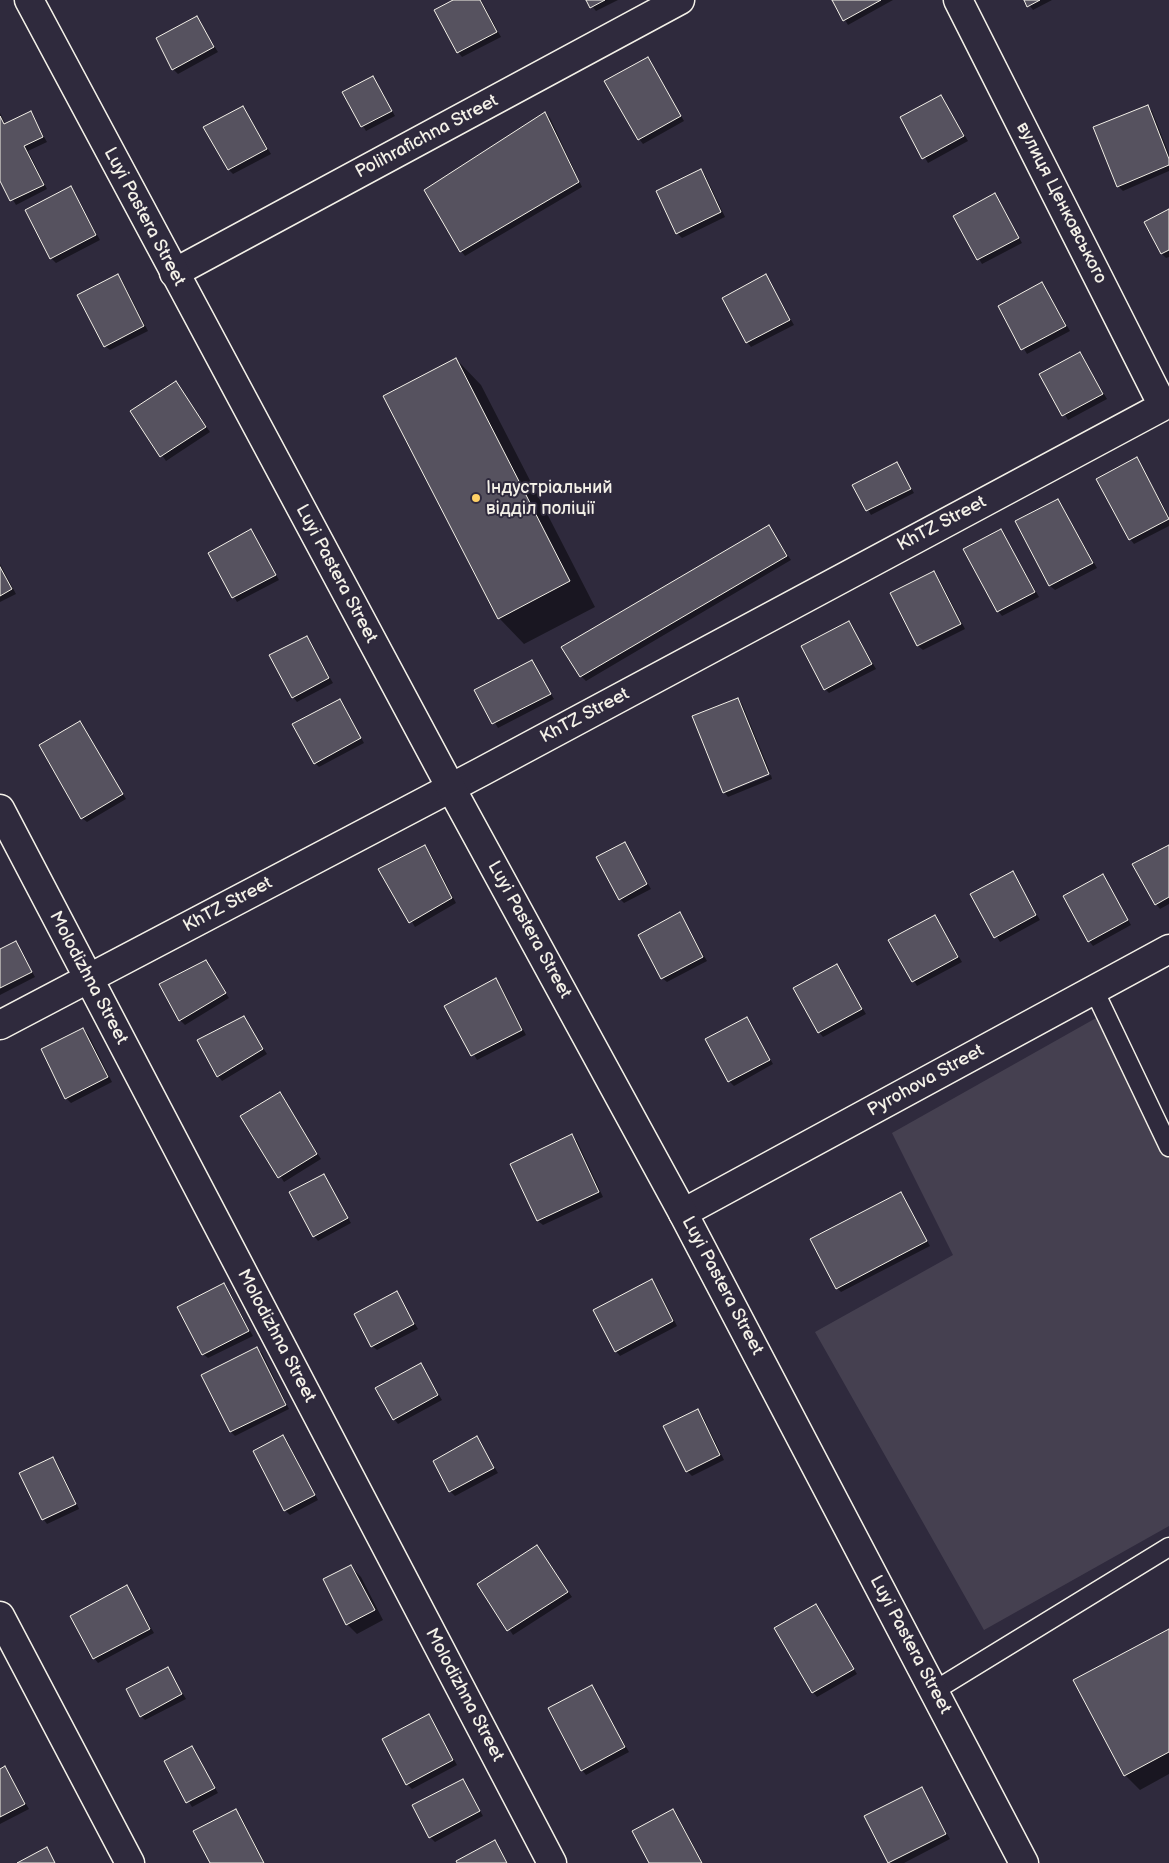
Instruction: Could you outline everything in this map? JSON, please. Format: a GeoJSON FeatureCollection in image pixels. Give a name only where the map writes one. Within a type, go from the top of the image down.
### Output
{"type":"FeatureCollection","features":[{"type":"Feature","properties":{"kind":"street","name":"Luyi Pastera Street"},"geometry":{"type":"LineString","coordinates":[[29,0],[451,788],[683,1213],[1024,1863]]}},
{"type":"Feature","properties":{"kind":"street","name":"Polihrafichna Street"},"geometry":{"type":"LineString","coordinates":[[174,273],[680,0]]}},
{"type":"Feature","properties":{"kind":"street","name":"вулиця Ценковського"},"geometry":{"type":"LineString","coordinates":[[958,0],[1166,404]]}},
{"type":"Feature","properties":{"kind":"street","name":"KhTZ Street"},"geometry":{"type":"LineString","coordinates":[[0,1026],[451,788],[1166,404]]}},
{"type":"Feature","properties":{"kind":"street","name":"Molodizhna Street"},"geometry":{"type":"LineString","coordinates":[[0,810],[552,1863]]}},
{"type":"Feature","properties":{"kind":"street","name":"Pyrohova Street"},"geometry":{"type":"LineString","coordinates":[[683,1213],[1169,949]]}},
{"type":"Feature","properties":{"kind":"street"},"geometry":{"type":"LineString","coordinates":[[0,1616],[130,1863]]}},
{"type":"Feature","properties":{"kind":"lane"},"geometry":{"type":"LineString","coordinates":[[1094,990],[1169,1147]]}},
{"type":"Feature","properties":{"kind":"lane"},"geometry":{"type":"LineString","coordinates":[[934,1691],[1169,1547]]}},
{"type":"Feature","properties":{"kind":"shaded area"},"geometry":{"type":"Polygon","coordinates":[[[1105,1013],[1169,1147],[1169,1526],[984,1630],[815,1332],[953,1255],[892,1133],[1105,1013]]]}},
{"type":"Feature","properties":{"kind":"building"},"geometry":{"type":"Polygon","coordinates":[[[453,0],[480,0],[497,32],[457,53],[434,10],[453,0]]]}},
{"type":"Feature","properties":{"kind":"building"},"geometry":{"type":"Polygon","coordinates":[[[586,0],[605,0],[590,8],[586,0]]]}},
{"type":"Feature","properties":{"kind":"building"},"geometry":{"type":"Polygon","coordinates":[[[832,0],[881,0],[843,21],[832,0]]]}},
{"type":"Feature","properties":{"kind":"building"},"geometry":{"type":"Polygon","coordinates":[[[1024,0],[1040,0],[1027,7],[1024,0]]]}},
{"type":"Feature","properties":{"kind":"building"},"geometry":{"type":"Polygon","coordinates":[[[197,16],[214,47],[172,70],[156,38],[197,16]]]}},
{"type":"Feature","properties":{"kind":"building"},"geometry":{"type":"Polygon","coordinates":[[[648,57],[681,116],[638,140],[604,81],[648,57]]]}},
{"type":"Feature","properties":{"kind":"building"},"geometry":{"type":"Polygon","coordinates":[[[373,76],[392,111],[361,127],[342,92],[373,76]]]}},
{"type":"Feature","properties":{"kind":"building"},"geometry":{"type":"Polygon","coordinates":[[[941,95],[964,136],[922,159],[900,117],[941,95]]]}},
{"type":"Feature","properties":{"kind":"building"},"geometry":{"type":"Polygon","coordinates":[[[1148,105],[1169,159],[1169,165],[1117,187],[1093,127],[1148,105]]]}},
{"type":"Feature","properties":{"kind":"building"},"geometry":{"type":"Polygon","coordinates":[[[243,106],[267,149],[228,170],[203,127],[243,106]]]}},
{"type":"Feature","properties":{"kind":"building"},"geometry":{"type":"Polygon","coordinates":[[[31,111],[43,137],[24,146],[44,185],[10,201],[0,181],[0,116],[4,124],[31,111]]]}},
{"type":"Feature","properties":{"kind":"building"},"geometry":{"type":"Polygon","coordinates":[[[545,112],[579,182],[460,252],[424,190],[545,112]]]}},
{"type":"Feature","properties":{"kind":"building"},"geometry":{"type":"Polygon","coordinates":[[[701,169],[721,212],[676,234],[656,191],[701,169]]]}},
{"type":"Feature","properties":{"kind":"building"},"geometry":{"type":"Polygon","coordinates":[[[71,186],[96,235],[50,259],[25,210],[71,186]]]}},
{"type":"Feature","properties":{"kind":"building"},"geometry":{"type":"Polygon","coordinates":[[[995,193],[1019,238],[977,260],[953,216],[995,193]]]}},
{"type":"Feature","properties":{"kind":"building"},"geometry":{"type":"Polygon","coordinates":[[[1169,209],[1169,250],[1161,254],[1144,222],[1169,209]]]}},
{"type":"Feature","properties":{"kind":"building"},"geometry":{"type":"Polygon","coordinates":[[[118,274],[144,326],[104,347],[77,295],[118,274]]]}},
{"type":"Feature","properties":{"kind":"building"},"geometry":{"type":"Polygon","coordinates":[[[766,274],[790,320],[746,343],[722,298],[766,274]]]}},
{"type":"Feature","properties":{"kind":"building"},"geometry":{"type":"Polygon","coordinates":[[[1042,282],[1066,326],[1021,350],[998,306],[1042,282]]]}},
{"type":"Feature","properties":{"kind":"building"},"geometry":{"type":"Polygon","coordinates":[[[1080,352],[1103,394],[1062,416],[1039,374],[1080,352]]]}},
{"type":"Feature","properties":{"kind":"building"},"geometry":{"type":"Polygon","coordinates":[[[456,358],[570,581],[498,619],[383,396],[456,358]]]}},
{"type":"Feature","properties":{"kind":"building"},"geometry":{"type":"Polygon","coordinates":[[[176,381],[206,427],[160,457],[130,411],[176,381]]]}},
{"type":"Feature","properties":{"kind":"building"},"geometry":{"type":"Polygon","coordinates":[[[1137,457],[1169,519],[1129,540],[1096,479],[1137,457]]]}},
{"type":"Feature","properties":{"kind":"building"},"geometry":{"type":"Polygon","coordinates":[[[897,462],[911,489],[866,511],[852,485],[897,462]]]}},
{"type":"Feature","properties":{"kind":"building"},"geometry":{"type":"Polygon","coordinates":[[[1058,499],[1093,563],[1049,586],[1015,521],[1058,499]]]}},
{"type":"Feature","properties":{"kind":"building"},"geometry":{"type":"Polygon","coordinates":[[[769,525],[787,556],[580,677],[561,647],[769,525]]]}},
{"type":"Feature","properties":{"kind":"building"},"geometry":{"type":"Polygon","coordinates":[[[251,529],[276,575],[232,598],[208,553],[251,529]]]}},
{"type":"Feature","properties":{"kind":"building"},"geometry":{"type":"Polygon","coordinates":[[[1001,529],[1035,592],[997,612],[963,549],[1001,529]]]}},
{"type":"Feature","properties":{"kind":"building"},"geometry":{"type":"Polygon","coordinates":[[[0,567],[12,589],[0,596],[0,567]]]}},
{"type":"Feature","properties":{"kind":"building"},"geometry":{"type":"Polygon","coordinates":[[[934,571],[961,624],[917,646],[890,593],[934,571]]]}},
{"type":"Feature","properties":{"kind":"building"},"geometry":{"type":"Polygon","coordinates":[[[849,621],[872,664],[824,690],[801,646],[849,621]]]}},
{"type":"Feature","properties":{"kind":"building"},"geometry":{"type":"Polygon","coordinates":[[[307,636],[329,678],[292,698],[269,655],[307,636]]]}},
{"type":"Feature","properties":{"kind":"building"},"geometry":{"type":"Polygon","coordinates":[[[532,660],[551,694],[492,724],[474,690],[532,660]]]}},
{"type":"Feature","properties":{"kind":"building"},"geometry":{"type":"Polygon","coordinates":[[[738,698],[769,774],[723,793],[692,716],[738,698]]]}},
{"type":"Feature","properties":{"kind":"building"},"geometry":{"type":"Polygon","coordinates":[[[340,699],[361,738],[314,764],[292,724],[340,699]]]}},
{"type":"Feature","properties":{"kind":"building"},"geometry":{"type":"Polygon","coordinates":[[[80,721],[123,794],[81,819],[39,745],[80,721]]]}},
{"type":"Feature","properties":{"kind":"building"},"geometry":{"type":"Polygon","coordinates":[[[625,842],[647,884],[619,900],[596,857],[625,842]]]}},
{"type":"Feature","properties":{"kind":"building"},"geometry":{"type":"Polygon","coordinates":[[[425,845],[452,898],[409,923],[378,869],[425,845]]]}},
{"type":"Feature","properties":{"kind":"building"},"geometry":{"type":"Polygon","coordinates":[[[1169,845],[1169,897],[1155,905],[1132,864],[1169,845]]]}},
{"type":"Feature","properties":{"kind":"building"},"geometry":{"type":"Polygon","coordinates":[[[1013,871],[1036,915],[994,938],[970,894],[1013,871]]]}},
{"type":"Feature","properties":{"kind":"building"},"geometry":{"type":"Polygon","coordinates":[[[1103,874],[1128,920],[1088,942],[1063,896],[1103,874]]]}},
{"type":"Feature","properties":{"kind":"building"},"geometry":{"type":"Polygon","coordinates":[[[680,912],[703,957],[661,979],[638,935],[680,912]]]}},
{"type":"Feature","properties":{"kind":"building"},"geometry":{"type":"Polygon","coordinates":[[[935,915],[958,957],[912,982],[888,940],[935,915]]]}},
{"type":"Feature","properties":{"kind":"building"},"geometry":{"type":"Polygon","coordinates":[[[16,941],[32,972],[0,988],[0,949],[16,941]]]}},
{"type":"Feature","properties":{"kind":"building"},"geometry":{"type":"Polygon","coordinates":[[[206,960],[226,993],[179,1021],[159,984],[206,960]]]}},
{"type":"Feature","properties":{"kind":"building"},"geometry":{"type":"Polygon","coordinates":[[[837,964],[862,1009],[818,1033],[793,988],[837,964]]]}},
{"type":"Feature","properties":{"kind":"building"},"geometry":{"type":"Polygon","coordinates":[[[496,978],[522,1030],[471,1056],[444,1006],[496,978]]]}},
{"type":"Feature","properties":{"kind":"building"},"geometry":{"type":"Polygon","coordinates":[[[244,1016],[263,1049],[217,1077],[197,1040],[244,1016]]]}},
{"type":"Feature","properties":{"kind":"building"},"geometry":{"type":"Polygon","coordinates":[[[747,1017],[770,1060],[728,1082],[705,1039],[747,1017]]]}},
{"type":"Feature","properties":{"kind":"building"},"geometry":{"type":"Polygon","coordinates":[[[83,1028],[108,1077],[65,1099],[41,1049],[83,1028]]]}},
{"type":"Feature","properties":{"kind":"building"},"geometry":{"type":"Polygon","coordinates":[[[280,1092],[317,1154],[278,1178],[240,1116],[280,1092]]]}},
{"type":"Feature","properties":{"kind":"building"},"geometry":{"type":"Polygon","coordinates":[[[572,1134],[599,1192],[537,1221],[510,1164],[572,1134]]]}},
{"type":"Feature","properties":{"kind":"building"},"geometry":{"type":"Polygon","coordinates":[[[324,1174],[348,1218],[313,1237],[289,1192],[324,1174]]]}},
{"type":"Feature","properties":{"kind":"building"},"geometry":{"type":"Polygon","coordinates":[[[901,1192],[927,1241],[836,1289],[810,1239],[901,1192]]]}},
{"type":"Feature","properties":{"kind":"building"},"geometry":{"type":"Polygon","coordinates":[[[652,1279],[673,1321],[615,1352],[593,1310],[652,1279]]]}},
{"type":"Feature","properties":{"kind":"building"},"geometry":{"type":"Polygon","coordinates":[[[224,1283],[249,1331],[202,1355],[177,1307],[224,1283]]]}},
{"type":"Feature","properties":{"kind":"building"},"geometry":{"type":"Polygon","coordinates":[[[397,1291],[414,1324],[371,1347],[354,1314],[397,1291]]]}},
{"type":"Feature","properties":{"kind":"building"},"geometry":{"type":"Polygon","coordinates":[[[257,1347],[286,1405],[230,1432],[201,1375],[257,1347]]]}},
{"type":"Feature","properties":{"kind":"building"},"geometry":{"type":"Polygon","coordinates":[[[421,1363],[438,1395],[393,1420],[375,1388],[421,1363]]]}},
{"type":"Feature","properties":{"kind":"building"},"geometry":{"type":"Polygon","coordinates":[[[698,1409],[720,1455],[686,1472],[663,1426],[698,1409]]]}},
{"type":"Feature","properties":{"kind":"building"},"geometry":{"type":"Polygon","coordinates":[[[283,1435],[315,1495],[284,1511],[253,1451],[283,1435]]]}},
{"type":"Feature","properties":{"kind":"building"},"geometry":{"type":"Polygon","coordinates":[[[477,1436],[494,1468],[449,1492],[433,1461],[477,1436]]]}},
{"type":"Feature","properties":{"kind":"building"},"geometry":{"type":"Polygon","coordinates":[[[53,1457],[76,1504],[42,1520],[19,1473],[53,1457]]]}},
{"type":"Feature","properties":{"kind":"building"},"geometry":{"type":"Polygon","coordinates":[[[537,1545],[568,1592],[507,1631],[477,1584],[537,1545]]]}},
{"type":"Feature","properties":{"kind":"building"},"geometry":{"type":"Polygon","coordinates":[[[351,1565],[375,1610],[346,1625],[323,1579],[351,1565]]]}},
{"type":"Feature","properties":{"kind":"building"},"geometry":{"type":"Polygon","coordinates":[[[127,1585],[150,1629],[93,1659],[70,1616],[127,1585]]]}},
{"type":"Feature","properties":{"kind":"building"},"geometry":{"type":"Polygon","coordinates":[[[816,1604],[854,1669],[812,1693],[774,1628],[816,1604]]]}},
{"type":"Feature","properties":{"kind":"building"},"geometry":{"type":"Polygon","coordinates":[[[1169,1629],[1169,1752],[1124,1776],[1073,1680],[1169,1629]]]}},
{"type":"Feature","properties":{"kind":"building"},"geometry":{"type":"Polygon","coordinates":[[[168,1667],[182,1694],[140,1717],[126,1689],[168,1667]]]}},
{"type":"Feature","properties":{"kind":"building"},"geometry":{"type":"Polygon","coordinates":[[[592,1685],[625,1747],[581,1771],[548,1708],[592,1685]]]}},
{"type":"Feature","properties":{"kind":"building"},"geometry":{"type":"Polygon","coordinates":[[[429,1714],[453,1760],[406,1785],[382,1739],[429,1714]]]}},
{"type":"Feature","properties":{"kind":"building"},"geometry":{"type":"Polygon","coordinates":[[[192,1746],[215,1788],[186,1803],[164,1761],[192,1746]]]}},
{"type":"Feature","properties":{"kind":"building"},"geometry":{"type":"Polygon","coordinates":[[[5,1766],[25,1804],[0,1817],[0,1769],[5,1766]]]}},
{"type":"Feature","properties":{"kind":"building"},"geometry":{"type":"Polygon","coordinates":[[[463,1779],[480,1811],[429,1838],[412,1805],[463,1779]]]}},
{"type":"Feature","properties":{"kind":"building"},"geometry":{"type":"Polygon","coordinates":[[[922,1787],[946,1834],[888,1863],[864,1816],[922,1787]]]}},
{"type":"Feature","properties":{"kind":"building"},"geometry":{"type":"Polygon","coordinates":[[[236,1809],[264,1863],[210,1863],[193,1831],[236,1809]]]}},
{"type":"Feature","properties":{"kind":"building"},"geometry":{"type":"Polygon","coordinates":[[[673,1809],[702,1863],[649,1863],[632,1831],[673,1809]]]}},
{"type":"Feature","properties":{"kind":"building"},"geometry":{"type":"Polygon","coordinates":[[[495,1840],[507,1863],[457,1863],[456,1861],[495,1840]]]}},
{"type":"Feature","properties":{"kind":"building"},"geometry":{"type":"Polygon","coordinates":[[[47,1847],[55,1863],[17,1863],[47,1847]]]}},
{"type":"Feature","properties":{"kind":"place","name":"Індустріальний відділ поліції"},"geometry":{"type":"Point","coordinates":[476,498]}}]}
